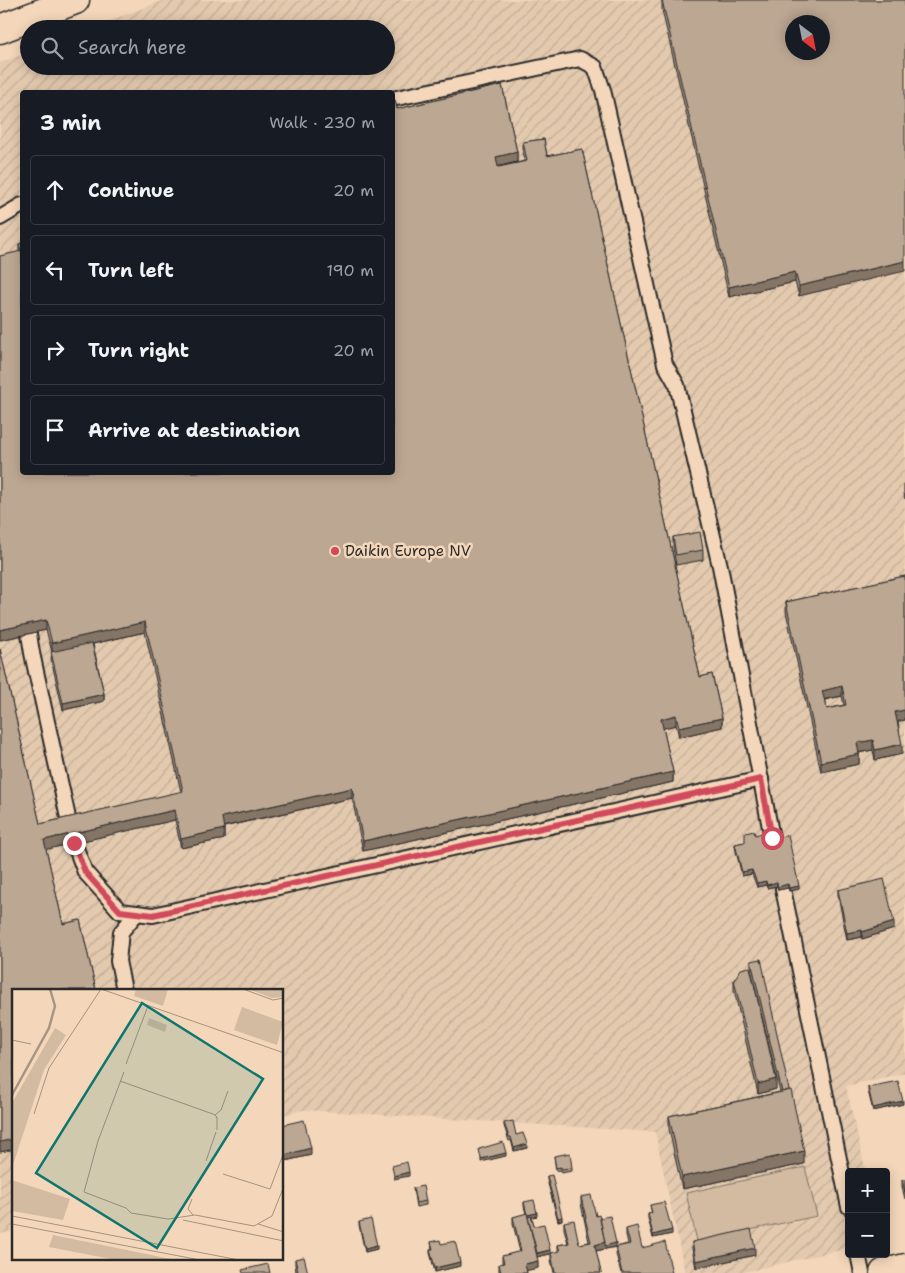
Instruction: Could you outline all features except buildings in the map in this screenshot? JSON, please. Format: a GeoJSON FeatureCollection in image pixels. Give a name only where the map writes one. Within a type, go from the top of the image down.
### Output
{"type":"FeatureCollection","features":[{"type":"Feature","properties":{"kind":"main road"},"geometry":{"type":"LineString","coordinates":[[23,20],[75,0]]}},
{"type":"Feature","properties":{"kind":"main road"},"geometry":{"type":"LineString","coordinates":[[0,29],[20,21]]}},
{"type":"Feature","properties":{"kind":"main road"},"geometry":{"type":"LineString","coordinates":[[884,1273],[905,1268]]}},
{"type":"Feature","properties":{"kind":"lane"},"geometry":{"type":"LineString","coordinates":[[395,98],[580,59],[594,67],[603,90],[665,364],[677,385],[720,566],[772,838]]}},
{"type":"Feature","properties":{"kind":"lane"},"geometry":{"type":"LineString","coordinates":[[0,218],[20,206]]}},
{"type":"Feature","properties":{"kind":"lane"},"geometry":{"type":"LineString","coordinates":[[29,634],[70,827]]}},
{"type":"Feature","properties":{"kind":"lane"},"geometry":{"type":"LineString","coordinates":[[74,843],[85,872],[120,911],[153,915],[761,779]]}},
{"type":"Feature","properties":{"kind":"lane"},"geometry":{"type":"LineString","coordinates":[[784,889],[845,1187]]}},
{"type":"Feature","properties":{"kind":"lane"},"geometry":{"type":"LineString","coordinates":[[124,989],[118,961],[120,932],[137,913]]}},
{"type":"Feature","properties":{"kind":"lane"},"geometry":{"type":"LineString","coordinates":[[859,1258],[862,1273]]}},
{"type":"Feature","properties":{"kind":"shaded area"},"geometry":{"type":"Polygon","coordinates":[[[164,0],[905,0],[905,1073],[846,1086],[865,1168],[845,1168],[845,1249],[740,1273],[685,1273],[655,1132],[303,1110],[284,1115],[284,989],[12,989],[12,1231],[0,1234],[0,63],[20,55],[20,75],[395,75],[395,20],[112,20],[164,0]]]}},
{"type":"Feature","properties":{"kind":"shaded area"},"geometry":{"type":"Polygon","coordinates":[[[805,1167],[817,1216],[697,1241],[686,1193],[805,1167]]]}},
{"type":"Feature","properties":{"kind":"place","name":"Daikin Europe NV"},"geometry":{"type":"Point","coordinates":[335,551]}},
{"type":"Feature","properties":{"kind":"route"},"geometry":{"type":"LineString","coordinates":[[74,843],[85,872],[120,911],[153,915],[761,779],[772,838]]}}]}
